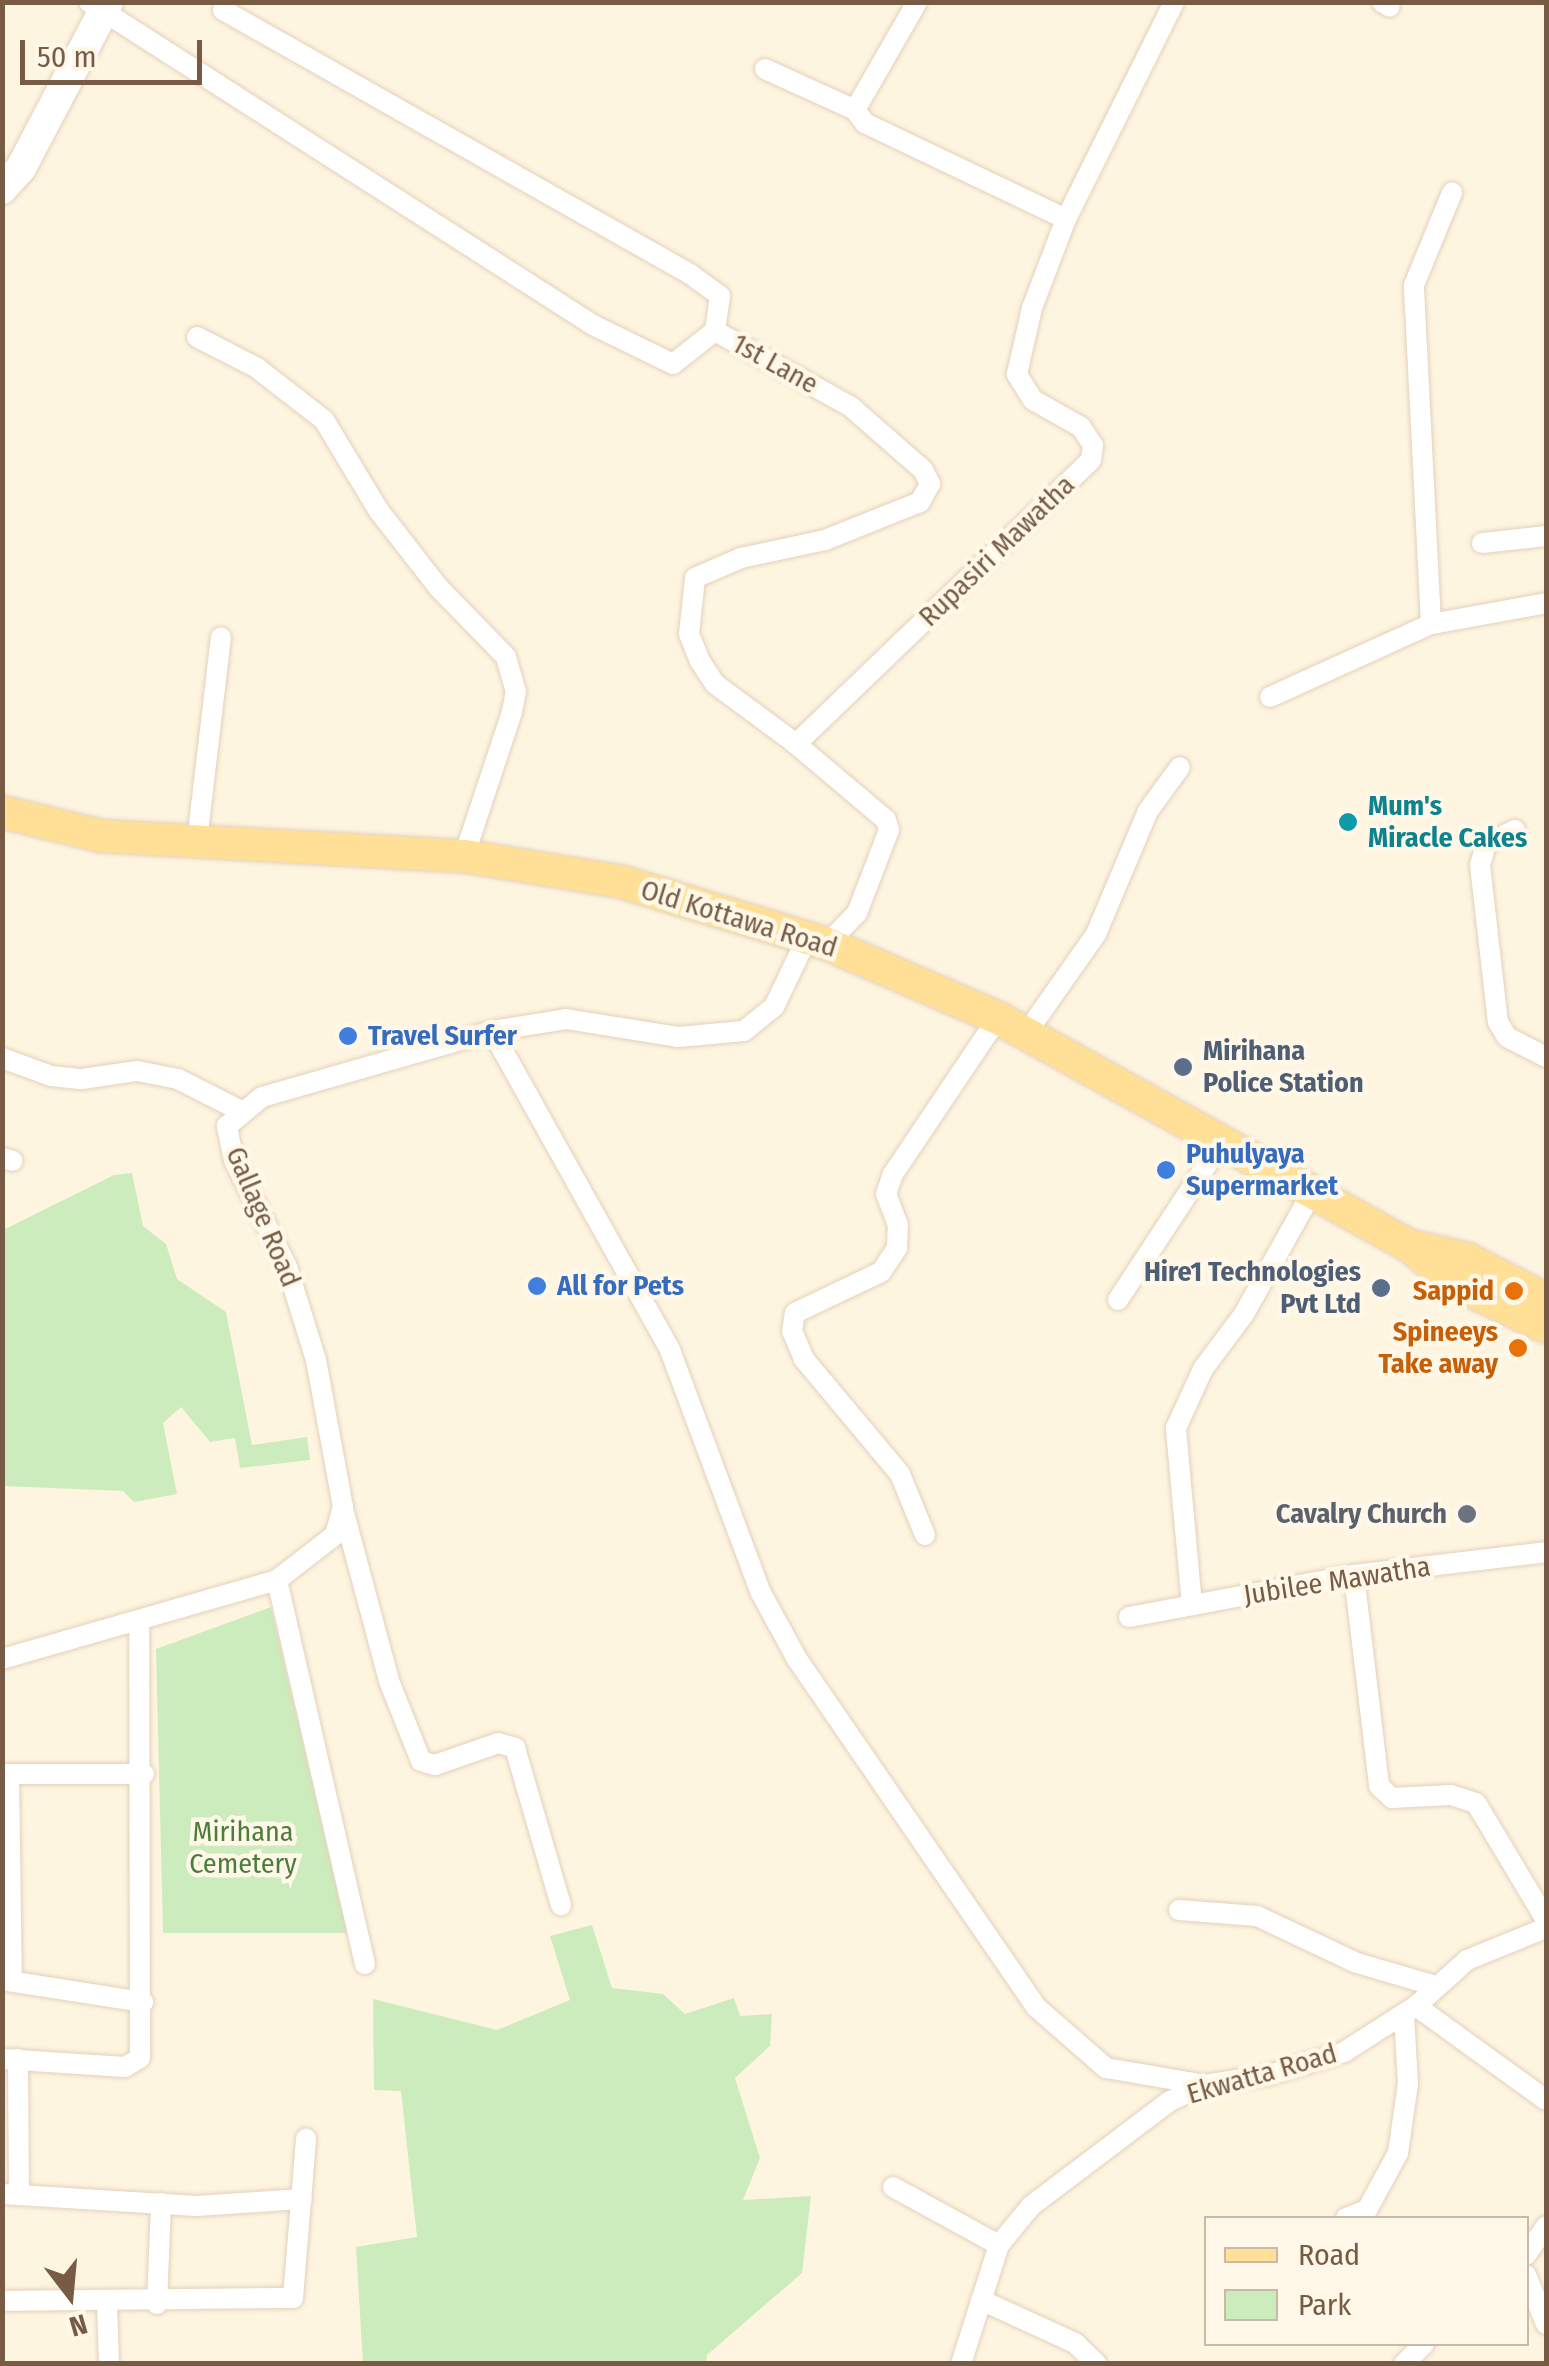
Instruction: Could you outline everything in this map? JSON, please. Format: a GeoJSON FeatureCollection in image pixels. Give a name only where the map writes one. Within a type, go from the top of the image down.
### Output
{"type":"FeatureCollection","features":[{"type":"Feature","properties":{"kind":"main road"},"geometry":{"type":"LineString","coordinates":[[2,188],[22,168],[101,5]]}},
{"type":"Feature","properties":{"kind":"main road","name":"Old Kottawa Road"},"geometry":{"type":"LineString","coordinates":[[2,812],[101,836],[464,856],[622,882],[817,941],[1011,1027],[1410,1246],[1453,1282],[1546,1327]]}},
{"type":"Feature","properties":{"kind":"main road","name":"Old Kottawa Road"},"geometry":{"type":"LineString","coordinates":[[1410,1246],[1467,1259],[1546,1300]]}},
{"type":"Feature","properties":{"kind":"street"},"geometry":{"type":"LineString","coordinates":[[856,110],[917,2]]}},
{"type":"Feature","properties":{"kind":"street"},"geometry":{"type":"LineString","coordinates":[[766,70],[856,110],[865,123],[1066,219],[1174,2]]}},
{"type":"Feature","properties":{"kind":"street","name":"1st Lane"},"geometry":{"type":"LineString","coordinates":[[101,5],[593,325],[673,364],[715,331],[850,406],[923,470],[930,484],[920,502],[857,528],[740,558],[695,578],[689,634],[700,661],[715,684],[796,744]]}},
{"type":"Feature","properties":{"kind":"street"},"geometry":{"type":"LineString","coordinates":[[223,10],[690,274],[720,296],[715,331]]}},
{"type":"Feature","properties":{"kind":"street"},"geometry":{"type":"LineString","coordinates":[[1431,624],[1414,285],[1452,193]]}},
{"type":"Feature","properties":{"kind":"street","name":"Rupasiri Mawatha"},"geometry":{"type":"LineString","coordinates":[[796,744],[1090,460],[1093,444],[1081,427],[1033,400],[1017,374],[1032,308],[1066,219]]}},
{"type":"Feature","properties":{"kind":"street"},"geometry":{"type":"LineString","coordinates":[[197,337],[257,368],[324,420],[391,526],[439,588],[506,657],[516,691],[512,712],[464,856]]}},
{"type":"Feature","properties":{"kind":"street"},"geometry":{"type":"LineString","coordinates":[[1482,543],[1546,536]]}},
{"type":"Feature","properties":{"kind":"street"},"geometry":{"type":"LineString","coordinates":[[1270,698],[1431,624],[1546,603]]}},
{"type":"Feature","properties":{"kind":"street"},"geometry":{"type":"LineString","coordinates":[[197,842],[221,637]]}},
{"type":"Feature","properties":{"kind":"street"},"geometry":{"type":"LineString","coordinates":[[796,744],[886,820],[889,830],[857,913],[817,941]]}},
{"type":"Feature","properties":{"kind":"street"},"geometry":{"type":"LineString","coordinates":[[925,1535],[900,1474],[804,1359],[792,1332],[795,1313],[880,1272],[897,1248],[898,1225],[886,1194],[892,1174],[1011,1027],[1096,934],[1148,811],[1180,768]]}},
{"type":"Feature","properties":{"kind":"street"},"geometry":{"type":"LineString","coordinates":[[1515,830],[1486,844],[1480,866],[1498,1022],[1507,1037],[1546,1056]]}},
{"type":"Feature","properties":{"kind":"street","name":"Gallage Road"},"geometry":{"type":"LineString","coordinates":[[343,1507],[316,1360],[287,1267],[234,1160],[227,1126],[262,1097],[492,1031],[566,1019],[678,1037],[744,1031],[774,1007],[817,941]]}},
{"type":"Feature","properties":{"kind":"street"},"geometry":{"type":"LineString","coordinates":[[492,1031],[670,1350],[761,1593],[797,1659],[1036,2007],[1106,2068],[1204,2086]]}},
{"type":"Feature","properties":{"kind":"street"},"geometry":{"type":"LineString","coordinates":[[2,1058],[50,1076],[82,1080],[136,1071],[178,1079],[243,1112]]}},
{"type":"Feature","properties":{"kind":"street"},"geometry":{"type":"LineString","coordinates":[[1118,1300],[1221,1143]]}},
{"type":"Feature","properties":{"kind":"street"},"geometry":{"type":"LineString","coordinates":[[1192,1605],[1176,1428],[1203,1369],[1244,1314],[1312,1194]]}},
{"type":"Feature","properties":{"kind":"street"},"geometry":{"type":"LineString","coordinates":[[2,1660],[139,1625],[278,1580],[327,1548],[343,1507]]}},
{"type":"Feature","properties":{"kind":"street"},"geometry":{"type":"LineString","coordinates":[[343,1507],[389,1681],[420,1761],[435,1765],[498,1744],[515,1748],[562,1905]]}},
{"type":"Feature","properties":{"kind":"street","name":"Jubilee Mawatha"},"geometry":{"type":"LineString","coordinates":[[1129,1617],[1354,1575],[1546,1552]]}},
{"type":"Feature","properties":{"kind":"street"},"geometry":{"type":"LineString","coordinates":[[1354,1575],[1380,1786],[1392,1798],[1451,1795],[1476,1803],[1546,1920]]}},
{"type":"Feature","properties":{"kind":"street"},"geometry":{"type":"LineString","coordinates":[[278,1580],[366,1964]]}},
{"type":"Feature","properties":{"kind":"street"},"geometry":{"type":"LineString","coordinates":[[139,1625],[144,1774],[140,2058],[133,2066],[10,2059],[10,2194],[160,2203],[302,2200]]}},
{"type":"Feature","properties":{"kind":"street"},"geometry":{"type":"LineString","coordinates":[[143,2002],[7,1981],[6,1775],[144,1774]]}},
{"type":"Feature","properties":{"kind":"street"},"geometry":{"type":"LineString","coordinates":[[1179,1910],[1257,1916],[1357,1964],[1432,1986]]}},
{"type":"Feature","properties":{"kind":"street","name":"Ekwatta Road"},"geometry":{"type":"LineString","coordinates":[[961,2364],[999,2245],[1031,2206],[1170,2101],[1204,2086],[1270,2075],[1344,2052],[1410,2010],[1432,1986],[1468,1960],[1546,1928]]}},
{"type":"Feature","properties":{"kind":"street"},"geometry":{"type":"LineString","coordinates":[[1410,2010],[1546,2100]]}},
{"type":"Feature","properties":{"kind":"street"},"geometry":{"type":"LineString","coordinates":[[1369,2214],[1398,2153],[1408,2084],[1410,2010]]}},
{"type":"Feature","properties":{"kind":"street"},"geometry":{"type":"LineString","coordinates":[[2,2301],[157,2304],[294,2298],[306,2139]]}},
{"type":"Feature","properties":{"kind":"street"},"geometry":{"type":"LineString","coordinates":[[893,2187],[999,2245]]}},
{"type":"Feature","properties":{"kind":"street"},"geometry":{"type":"LineString","coordinates":[[157,2304],[160,2203]]}},
{"type":"Feature","properties":{"kind":"street"},"geometry":{"type":"LineString","coordinates":[[1529,2251],[1546,2226]]}},
{"type":"Feature","properties":{"kind":"street"},"geometry":{"type":"LineString","coordinates":[[1529,2282],[1546,2324]]}},
{"type":"Feature","properties":{"kind":"street"},"geometry":{"type":"LineString","coordinates":[[982,2300],[1075,2343],[1097,2364]]}},
{"type":"Feature","properties":{"kind":"street"},"geometry":{"type":"LineString","coordinates":[[107,2303],[109,2364]]}},
{"type":"Feature","properties":{"kind":"street"},"geometry":{"type":"LineString","coordinates":[[1404,2364],[1422,2346]]}},
{"type":"Feature","properties":{"kind":"green space"},"geometry":{"type":"Polygon","coordinates":[[[132,1173],[143,1226],[166,1244],[177,1279],[226,1312],[252,1445],[307,1437],[310,1460],[240,1468],[235,1438],[210,1442],[181,1407],[163,1423],[177,1494],[134,1502],[123,1491],[3,1486],[3,1230],[114,1175],[132,1173]]]}},
{"type":"Feature","properties":{"kind":"green space","name":"Mirihana Cemetery"},"geometry":{"type":"Polygon","coordinates":[[[271,1607],[347,1933],[163,1933],[156,1649],[271,1607]]]}},
{"type":"Feature","properties":{"kind":"green space"},"geometry":{"type":"Polygon","coordinates":[[[592,1925],[612,1988],[663,1994],[685,2014],[734,1998],[740,2016],[772,2014],[770,2046],[735,2078],[760,2158],[743,2200],[811,2196],[802,2273],[707,2355],[706,2363],[363,2363],[356,2247],[417,2237],[401,2091],[374,2090],[373,1999],[497,2030],[570,2000],[550,1936],[592,1925]]]}},
{"type":"Feature","properties":{"kind":"place","name":"Mum's Miracle Cakes"},"geometry":{"type":"Point","coordinates":[1348,822]}},
{"type":"Feature","properties":{"kind":"place","name":"Travel Surfer"},"geometry":{"type":"Point","coordinates":[348,1036]}},
{"type":"Feature","properties":{"kind":"place","name":"Mirihana Police Station"},"geometry":{"type":"Point","coordinates":[1183,1067]}},
{"type":"Feature","properties":{"kind":"place","name":"Puhulyaya Supermarket"},"geometry":{"type":"Point","coordinates":[1166,1170]}},
{"type":"Feature","properties":{"kind":"place","name":"All for Pets"},"geometry":{"type":"Point","coordinates":[537,1286]}},
{"type":"Feature","properties":{"kind":"place","name":"Hire1 Technologies Pvt Ltd"},"geometry":{"type":"Point","coordinates":[1381,1288]}},
{"type":"Feature","properties":{"kind":"place","name":"Sappid"},"geometry":{"type":"Point","coordinates":[1514,1291]}},
{"type":"Feature","properties":{"kind":"place","name":"Spineeys Take away"},"geometry":{"type":"Point","coordinates":[1518,1348]}},
{"type":"Feature","properties":{"kind":"place","name":"Cavalry Church"},"geometry":{"type":"Point","coordinates":[1467,1514]}}]}
